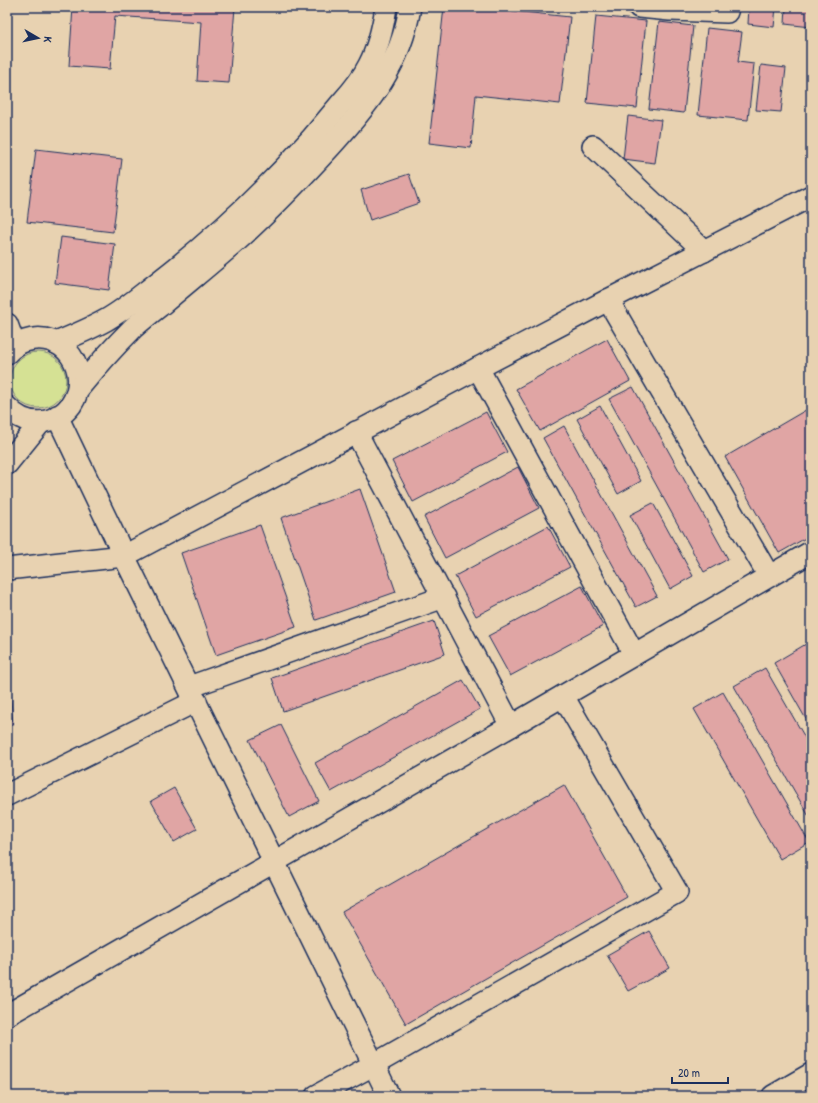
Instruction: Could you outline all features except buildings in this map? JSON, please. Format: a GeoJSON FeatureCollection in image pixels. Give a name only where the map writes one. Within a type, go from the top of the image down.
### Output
{"type":"FeatureCollection","features":[{"type":"Feature","properties":{"kind":"street"},"geometry":{"type":"LineString","coordinates":[[56,343],[82,333],[107,320],[125,308],[183,263],[220,231],[261,192],[323,126],[354,89],[369,65],[378,46],[386,7]]}},
{"type":"Feature","properties":{"kind":"street"},"geometry":{"type":"LineString","coordinates":[[7,464],[49,419],[69,408],[75,399],[79,388],[109,352],[134,328],[231,246],[277,203],[341,135],[379,88],[390,69],[405,33],[410,7]]}},
{"type":"Feature","properties":{"kind":"street"},"geometry":{"type":"LineString","coordinates":[[640,7],[670,10],[727,12],[728,7]]}},
{"type":"Feature","properties":{"kind":"street"},"geometry":{"type":"LineString","coordinates":[[594,146],[704,251]]}},
{"type":"Feature","properties":{"kind":"street"},"geometry":{"type":"LineString","coordinates":[[7,569],[124,556],[478,368],[811,196]]}},
{"type":"Feature","properties":{"kind":"street"},"geometry":{"type":"LineString","coordinates":[[608,300],[769,576]]}},
{"type":"Feature","properties":{"kind":"street"},"geometry":{"type":"LineString","coordinates":[[7,324],[11,349],[25,341],[46,339],[65,349],[72,357],[77,367],[79,388]]}},
{"type":"Feature","properties":{"kind":"street"},"geometry":{"type":"LineString","coordinates":[[478,368],[634,654]]}},
{"type":"Feature","properties":{"kind":"street"},"geometry":{"type":"LineString","coordinates":[[7,407],[11,412],[30,421],[49,419]]}},
{"type":"Feature","properties":{"kind":"street"},"geometry":{"type":"LineString","coordinates":[[49,419],[124,556],[389,1096]]}},
{"type":"Feature","properties":{"kind":"street"},"geometry":{"type":"LineString","coordinates":[[356,432],[511,726]]}},
{"type":"Feature","properties":{"kind":"street"},"geometry":{"type":"LineString","coordinates":[[7,1015],[811,552]]}},
{"type":"Feature","properties":{"kind":"street"},"geometry":{"type":"LineString","coordinates":[[7,795],[192,694],[444,597]]}},
{"type":"Feature","properties":{"kind":"street"},"geometry":{"type":"LineString","coordinates":[[316,1096],[677,892],[563,696]]}},
{"type":"Feature","properties":{"kind":"street"},"geometry":{"type":"LineString","coordinates":[[773,1096],[811,1074]]}},
{"type":"Feature","properties":{"kind":"green space"},"geometry":{"type":"Polygon","coordinates":[[[33,352],[43,352],[58,360],[64,369],[66,380],[64,391],[58,400],[43,408],[33,408],[22,403],[15,396],[10,385],[10,375],[15,364],[22,357],[33,352]]]}}]}
